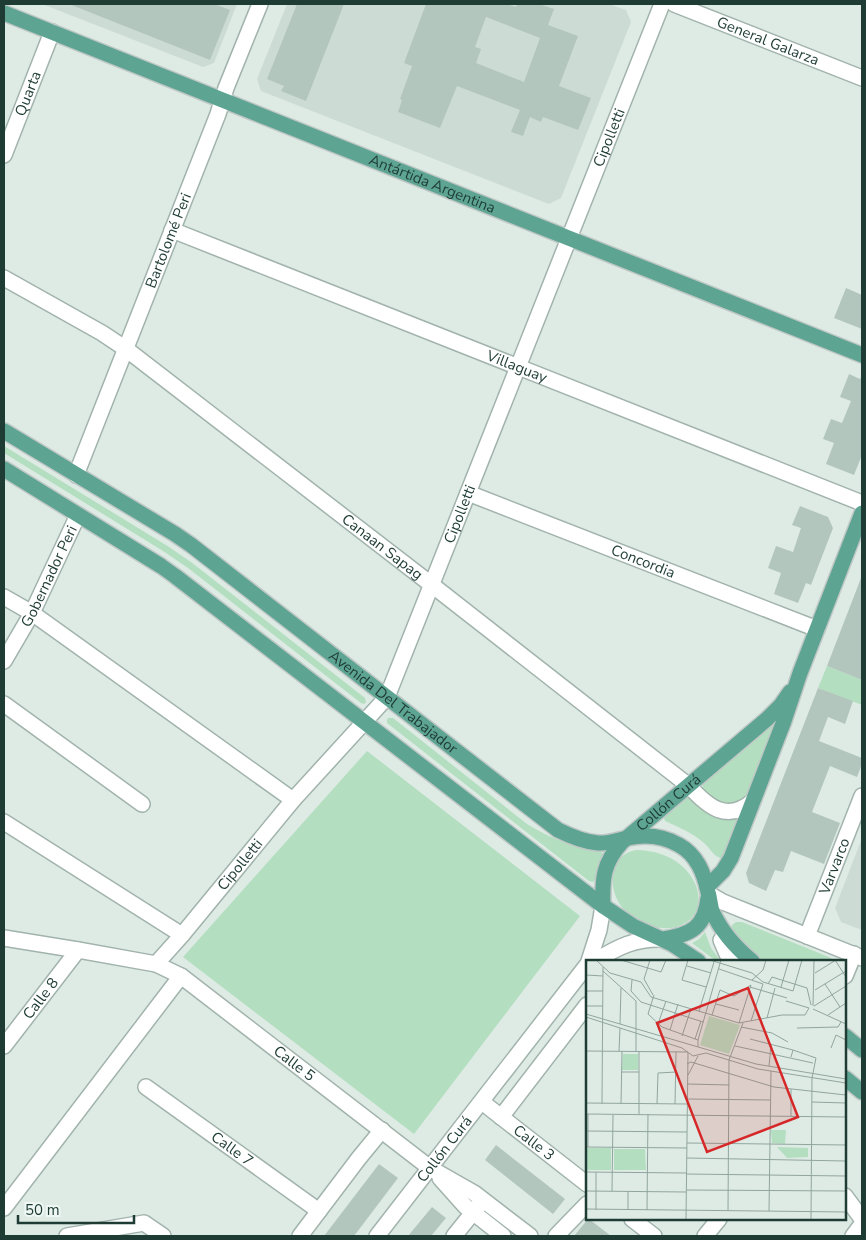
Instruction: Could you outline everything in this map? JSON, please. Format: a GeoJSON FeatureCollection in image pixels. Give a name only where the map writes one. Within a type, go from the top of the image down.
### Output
{"type":"FeatureCollection","features":[{"type":"Feature","properties":{"kind":"main road","name":"Antártida Argentina"},"geometry":{"type":"LineString","coordinates":[[4,13],[862,355]]}},
{"type":"Feature","properties":{"kind":"main road","name":"Avenida Del Trabajador"},"geometry":{"type":"LineString","coordinates":[[4,431],[197,549],[558,830],[572,837],[598,843],[643,836],[661,837],[690,852],[705,877],[712,910],[733,944],[751,960]]}},
{"type":"Feature","properties":{"kind":"main road"},"geometry":{"type":"LineString","coordinates":[[4,470],[161,566],[602,906],[633,926],[680,948],[697,960]]}},
{"type":"Feature","properties":{"kind":"main road","name":"Collón Curá"},"geometry":{"type":"LineString","coordinates":[[708,890],[728,865],[862,513]]}},
{"type":"Feature","properties":{"kind":"main road","name":"Collón Curá"},"geometry":{"type":"LineString","coordinates":[[602,906],[603,882],[607,863],[616,848],[775,712],[786,698],[800,672]]}},
{"type":"Feature","properties":{"kind":"main road"},"geometry":{"type":"LineString","coordinates":[[663,939],[683,935],[696,927],[706,912],[708,890]]}},
{"type":"Feature","properties":{"kind":"main road"},"geometry":{"type":"LineString","coordinates":[[846,1037],[862,1050]]}},
{"type":"Feature","properties":{"kind":"main road"},"geometry":{"type":"LineString","coordinates":[[846,1079],[862,1092]]}},
{"type":"Feature","properties":{"kind":"street","name":"Bartolomé Peri"},"geometry":{"type":"LineString","coordinates":[[76,475],[260,4]]}},
{"type":"Feature","properties":{"kind":"street","name":"Cipolletti"},"geometry":{"type":"LineString","coordinates":[[156,964],[182,936],[293,800],[387,697],[662,4]]}},
{"type":"Feature","properties":{"kind":"street","name":"General Galarza"},"geometry":{"type":"LineString","coordinates":[[674,4],[862,78]]}},
{"type":"Feature","properties":{"kind":"street","name":"Quarta"},"geometry":{"type":"LineString","coordinates":[[4,155],[52,32]]}},
{"type":"Feature","properties":{"kind":"street","name":"Villaguay"},"geometry":{"type":"LineString","coordinates":[[172,230],[862,503]]}},
{"type":"Feature","properties":{"kind":"street","name":"Canaan Sapag"},"geometry":{"type":"LineString","coordinates":[[4,278],[102,333],[126,349],[689,786],[708,805],[723,811],[736,811],[747,806],[753,800]]}},
{"type":"Feature","properties":{"kind":"street","name":"Concordia"},"geometry":{"type":"LineString","coordinates":[[468,493],[817,629]]}},
{"type":"Feature","properties":{"kind":"street","name":"Gobernador Peri"},"geometry":{"type":"LineString","coordinates":[[4,661],[32,613],[78,515]]}},
{"type":"Feature","properties":{"kind":"street"},"geometry":{"type":"LineString","coordinates":[[4,597],[32,613],[293,800]]}},
{"type":"Feature","properties":{"kind":"street"},"geometry":{"type":"LineString","coordinates":[[4,704],[142,804]]}},
{"type":"Feature","properties":{"kind":"street","name":"Varvarco"},"geometry":{"type":"LineString","coordinates":[[807,936],[862,796]]}},
{"type":"Feature","properties":{"kind":"street"},"geometry":{"type":"LineString","coordinates":[[4,822],[182,936]]}},
{"type":"Feature","properties":{"kind":"street"},"geometry":{"type":"LineString","coordinates":[[708,890],[723,902],[858,956],[846,974]]}},
{"type":"Feature","properties":{"kind":"street","name":"Collón Curá"},"geometry":{"type":"LineString","coordinates":[[589,960],[599,930],[602,906]]}},
{"type":"Feature","properties":{"kind":"street"},"geometry":{"type":"LineString","coordinates":[[4,938],[78,950]]}},
{"type":"Feature","properties":{"kind":"street"},"geometry":{"type":"LineString","coordinates":[[597,960],[619,947],[634,942],[650,938],[663,939]]}},
{"type":"Feature","properties":{"kind":"street"},"geometry":{"type":"LineString","coordinates":[[733,960],[727,954],[721,940],[740,960]]}},
{"type":"Feature","properties":{"kind":"street","name":"Calle 5"},"geometry":{"type":"LineString","coordinates":[[78,950],[156,964],[181,976],[430,1168],[473,1212],[503,1236]]}},
{"type":"Feature","properties":{"kind":"street","name":"Calle 8"},"geometry":{"type":"LineString","coordinates":[[4,1046],[78,950]]}},
{"type":"Feature","properties":{"kind":"street","name":"Collón Curá"},"geometry":{"type":"LineString","coordinates":[[377,1236],[586,967]]}},
{"type":"Feature","properties":{"kind":"street"},"geometry":{"type":"LineString","coordinates":[[4,1208],[181,976]]}},
{"type":"Feature","properties":{"kind":"street"},"geometry":{"type":"LineString","coordinates":[[501,1117],[586,1006]]}},
{"type":"Feature","properties":{"kind":"street","name":"Calle 7"},"geometry":{"type":"LineString","coordinates":[[146,1087],[319,1212]]}},
{"type":"Feature","properties":{"kind":"street","name":"Calle 3"},"geometry":{"type":"LineString","coordinates":[[482,1102],[586,1183]]}},
{"type":"Feature","properties":{"kind":"street"},"geometry":{"type":"LineString","coordinates":[[300,1236],[382,1130]]}},
{"type":"Feature","properties":{"kind":"street","name":"Calle 5"},"geometry":{"type":"LineString","coordinates":[[430,1168],[454,1180],[483,1199],[530,1236]]}},
{"type":"Feature","properties":{"kind":"street"},"geometry":{"type":"LineString","coordinates":[[846,1197],[862,1219]]}},
{"type":"Feature","properties":{"kind":"street"},"geometry":{"type":"LineString","coordinates":[[454,1236],[483,1199]]}},
{"type":"Feature","properties":{"kind":"street"},"geometry":{"type":"LineString","coordinates":[[556,1236],[586,1205]]}},
{"type":"Feature","properties":{"kind":"street"},"geometry":{"type":"LineString","coordinates":[[633,1220],[654,1236]]}},
{"type":"Feature","properties":{"kind":"street"},"geometry":{"type":"LineString","coordinates":[[705,1236],[718,1220]]}},
{"type":"Feature","properties":{"kind":"street"},"geometry":{"type":"LineString","coordinates":[[68,1236],[144,1223],[163,1236]]}},
{"type":"Feature","properties":{"kind":"street"},"geometry":{"type":"LineString","coordinates":[[854,1236],[862,1224]]}},
{"type":"Feature","properties":{"kind":"shaded area"},"geometry":{"type":"Polygon","coordinates":[[[42,4],[237,4],[214,63],[203,67],[42,4]]]}},
{"type":"Feature","properties":{"kind":"shaded area"},"geometry":{"type":"Polygon","coordinates":[[[287,4],[609,4],[626,10],[631,22],[561,198],[549,204],[261,91],[257,79],[287,4]]]}},
{"type":"Feature","properties":{"kind":"shaded area"},"geometry":{"type":"Polygon","coordinates":[[[862,838],[862,930],[841,922],[835,908],[862,838]]]}},
{"type":"Feature","properties":{"kind":"green space"},"geometry":{"type":"Polygon","coordinates":[[[4,446],[191,562],[365,698],[366,702],[364,704],[361,703],[188,568],[4,453],[4,446]]]}},
{"type":"Feature","properties":{"kind":"green space"},"geometry":{"type":"Polygon","coordinates":[[[827,666],[862,680],[862,705],[818,688],[827,666]]]}},
{"type":"Feature","properties":{"kind":"green space"},"geometry":{"type":"Polygon","coordinates":[[[778,717],[742,803],[720,805],[702,791],[706,781],[778,717]]]}},
{"type":"Feature","properties":{"kind":"green space"},"geometry":{"type":"Polygon","coordinates":[[[388,718],[393,718],[527,824],[563,842],[602,852],[603,855],[595,880],[593,882],[589,881],[387,723],[388,718]]]}},
{"type":"Feature","properties":{"kind":"green space"},"geometry":{"type":"Polygon","coordinates":[[[367,751],[580,916],[414,1134],[183,957],[367,751]]]}},
{"type":"Feature","properties":{"kind":"green space"},"geometry":{"type":"Polygon","coordinates":[[[687,796],[738,817],[724,855],[721,858],[716,856],[695,836],[665,821],[664,818],[687,796]]]}},
{"type":"Feature","properties":{"kind":"green space"},"geometry":{"type":"Polygon","coordinates":[[[636,850],[650,851],[669,857],[680,864],[691,877],[696,885],[699,902],[697,910],[685,923],[669,928],[653,927],[638,921],[621,906],[614,890],[613,872],[620,858],[636,850]]]}},
{"type":"Feature","properties":{"kind":"green space"},"geometry":{"type":"Polygon","coordinates":[[[736,922],[742,922],[834,960],[761,960],[741,945],[731,930],[732,925],[736,922]]]}},
{"type":"Feature","properties":{"kind":"green space"},"geometry":{"type":"Polygon","coordinates":[[[705,932],[711,948],[720,960],[715,960],[692,943],[705,932]]]}},
{"type":"Feature","properties":{"kind":"building"},"geometry":{"type":"Polygon","coordinates":[[[69,4],[214,4],[230,10],[210,60],[69,4]]]}},
{"type":"Feature","properties":{"kind":"building"},"geometry":{"type":"Polygon","coordinates":[[[297,4],[344,4],[306,101],[281,91],[284,86],[267,79],[297,4]]]}},
{"type":"Feature","properties":{"kind":"building"},"geometry":{"type":"Polygon","coordinates":[[[426,4],[506,4],[516,7],[517,4],[539,4],[554,9],[548,25],[578,36],[559,86],[591,98],[578,130],[543,117],[541,122],[530,117],[523,136],[511,132],[520,110],[457,86],[440,128],[398,112],[402,100],[400,99],[412,66],[404,63],[426,4]],[[486,17],[475,47],[481,49],[476,63],[524,82],[540,38],[486,17]]]}},
{"type":"Feature","properties":{"kind":"building"},"geometry":{"type":"Polygon","coordinates":[[[846,288],[862,295],[862,329],[834,318],[846,288]]]}},
{"type":"Feature","properties":{"kind":"building"},"geometry":{"type":"Polygon","coordinates":[[[849,374],[860,379],[862,375],[862,455],[854,475],[826,464],[834,443],[823,439],[831,419],[842,423],[851,401],[840,397],[849,374]]]}},
{"type":"Feature","properties":{"kind":"building"},"geometry":{"type":"Polygon","coordinates":[[[800,506],[828,517],[833,528],[811,585],[806,583],[798,603],[774,594],[781,573],[768,568],[776,546],[793,552],[801,528],[792,525],[800,506]]]}},
{"type":"Feature","properties":{"kind":"building"},"geometry":{"type":"Polygon","coordinates":[[[862,578],[862,680],[827,666],[862,578]]]}},
{"type":"Feature","properties":{"kind":"building"},"geometry":{"type":"Polygon","coordinates":[[[818,688],[853,701],[845,724],[828,717],[819,741],[862,758],[862,764],[857,777],[830,766],[812,812],[840,823],[824,864],[791,851],[783,872],[775,870],[766,891],[749,883],[746,873],[818,688]]]}},
{"type":"Feature","properties":{"kind":"building"},"geometry":{"type":"Polygon","coordinates":[[[496,1145],[565,1199],[553,1214],[485,1160],[496,1145]]]}},
{"type":"Feature","properties":{"kind":"building"},"geometry":{"type":"Polygon","coordinates":[[[379,1164],[398,1178],[354,1236],[324,1236],[379,1164]]]}},
{"type":"Feature","properties":{"kind":"building"},"geometry":{"type":"Polygon","coordinates":[[[432,1207],[446,1218],[431,1236],[408,1236],[432,1207]]]}},
{"type":"Feature","properties":{"kind":"building"},"geometry":{"type":"Polygon","coordinates":[[[587,1220],[590,1220],[611,1236],[574,1236],[587,1220]]]}}]}
